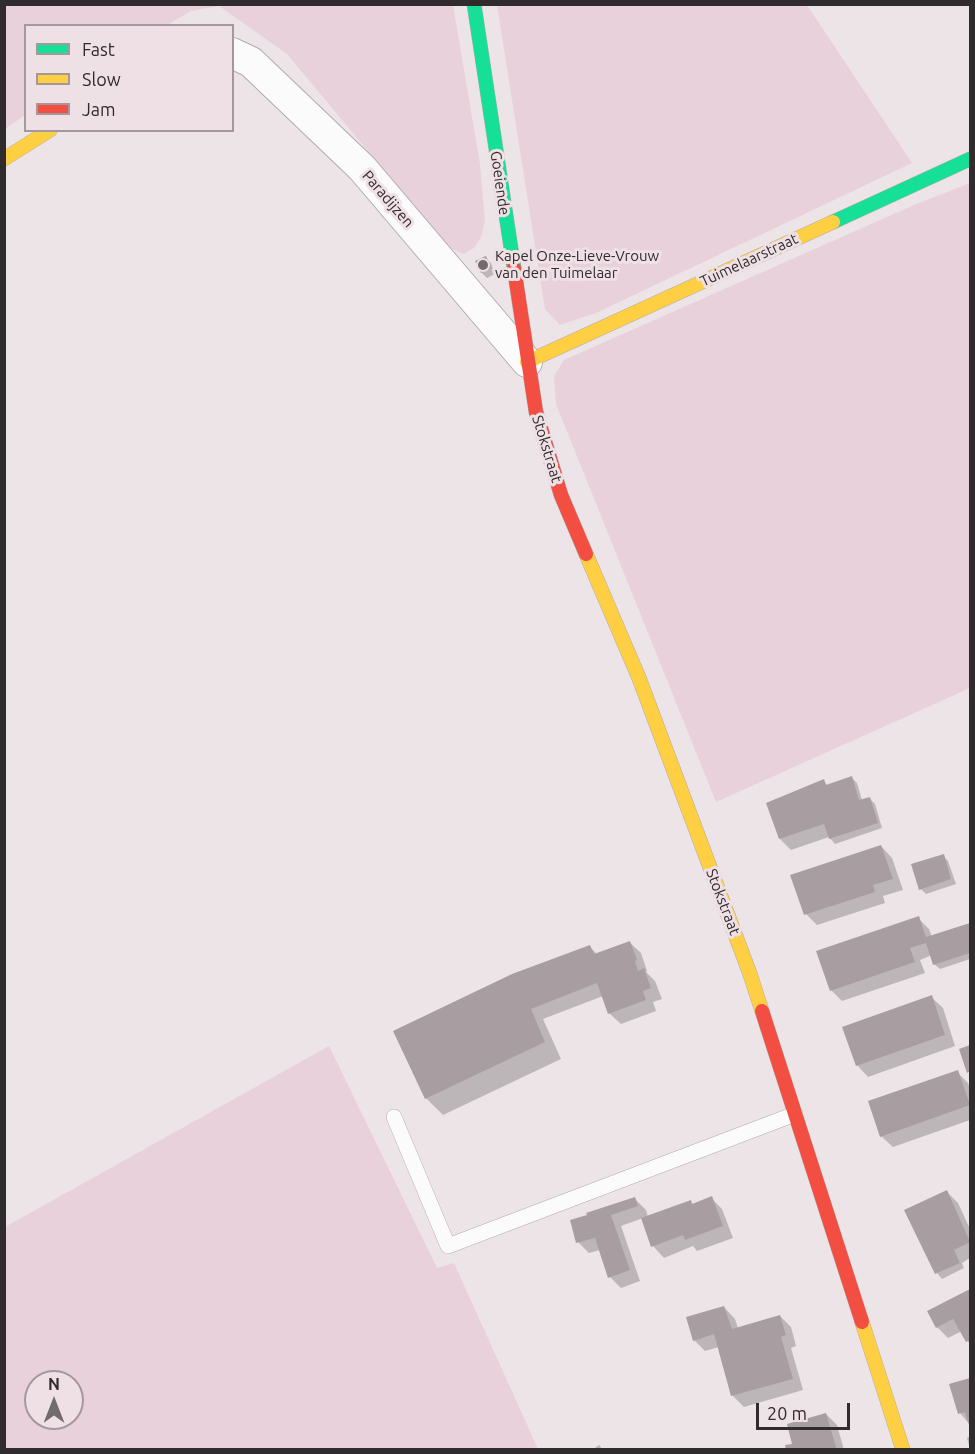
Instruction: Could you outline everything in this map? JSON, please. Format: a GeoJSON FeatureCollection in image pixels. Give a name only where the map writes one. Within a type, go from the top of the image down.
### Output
{"type":"FeatureCollection","features":[{"type":"Feature","properties":{"kind":"street","name":"Goeiende"},"geometry":{"type":"LineString","coordinates":[[474,4],[527,362]]}},
{"type":"Feature","properties":{"kind":"street","name":"Paradijzen"},"geometry":{"type":"LineString","coordinates":[[234,54],[251,62],[362,168],[527,362]]}},
{"type":"Feature","properties":{"kind":"street"},"geometry":{"type":"LineString","coordinates":[[4,159],[47,132]]}},
{"type":"Feature","properties":{"kind":"street","name":"Tuimelaarstraat"},"geometry":{"type":"LineString","coordinates":[[527,362],[970,159]]}},
{"type":"Feature","properties":{"kind":"street","name":"Stokstraat"},"geometry":{"type":"LineString","coordinates":[[527,362],[536,412],[561,495],[643,689],[750,974],[903,1449]]}},
{"type":"Feature","properties":{"kind":"lane"},"geometry":{"type":"LineString","coordinates":[[394,1117],[448,1246],[795,1114]]}},
{"type":"Feature","properties":{"kind":"shaded area"},"geometry":{"type":"Polygon","coordinates":[[[5,5],[453,5],[480,164],[485,221],[481,237],[474,248],[463,254],[448,247],[287,54],[219,6],[191,11],[169,24],[24,24],[24,116],[5,129],[5,5]]]}},
{"type":"Feature","properties":{"kind":"shaded area"},"geometry":{"type":"Polygon","coordinates":[[[497,5],[807,5],[912,163],[596,313],[560,325],[545,309],[497,5]]]}},
{"type":"Feature","properties":{"kind":"shaded area"},"geometry":{"type":"Polygon","coordinates":[[[970,183],[970,688],[716,802],[556,404],[554,376],[564,360],[914,205],[970,183]]]}},
{"type":"Feature","properties":{"kind":"shaded area"},"geometry":{"type":"Polygon","coordinates":[[[329,1046],[437,1268],[454,1263],[538,1449],[5,1449],[5,1227],[329,1046]]]}},
{"type":"Feature","properties":{"kind":"building","name":"Kapel Onze-Lieve-Vrouw van den Tuimelaar"},"geometry":{"type":"Polygon","coordinates":[[[486,256],[491,268],[481,273],[475,261],[486,256]]]}},
{"type":"Feature","properties":{"kind":"building"},"geometry":{"type":"Polygon","coordinates":[[[852,776],[859,800],[870,797],[878,823],[829,839],[824,824],[779,839],[766,803],[824,779],[826,785],[852,776]]]}},
{"type":"Feature","properties":{"kind":"building"},"geometry":{"type":"Polygon","coordinates":[[[881,845],[893,879],[873,885],[875,892],[804,915],[790,875],[881,845]]]}},
{"type":"Feature","properties":{"kind":"building"},"geometry":{"type":"Polygon","coordinates":[[[944,854],[951,879],[919,890],[911,864],[944,854]]]}},
{"type":"Feature","properties":{"kind":"building"},"geometry":{"type":"Polygon","coordinates":[[[919,916],[926,937],[970,923],[970,953],[933,965],[926,943],[910,948],[915,962],[830,991],[816,951],[919,916]]]}},
{"type":"Feature","properties":{"kind":"building"},"geometry":{"type":"Polygon","coordinates":[[[630,941],[637,960],[635,961],[638,971],[644,968],[651,988],[643,991],[646,1000],[608,1014],[597,983],[531,1009],[545,1042],[425,1099],[393,1031],[512,974],[590,945],[594,954],[630,941]]]}},
{"type":"Feature","properties":{"kind":"building"},"geometry":{"type":"Polygon","coordinates":[[[932,995],[945,1035],[856,1066],[842,1027],[932,995]]]}},
{"type":"Feature","properties":{"kind":"building"},"geometry":{"type":"Polygon","coordinates":[[[970,1045],[970,1071],[967,1073],[959,1049],[970,1045]]]}},
{"type":"Feature","properties":{"kind":"building"},"geometry":{"type":"Polygon","coordinates":[[[958,1070],[970,1105],[880,1137],[868,1101],[958,1070]]]}},
{"type":"Feature","properties":{"kind":"building"},"geometry":{"type":"Polygon","coordinates":[[[947,1190],[970,1242],[954,1250],[960,1263],[935,1274],[904,1210],[947,1190]]]}},
{"type":"Feature","properties":{"kind":"building"},"geometry":{"type":"Polygon","coordinates":[[[712,1196],[723,1226],[685,1240],[683,1235],[651,1247],[641,1218],[691,1200],[692,1204],[712,1196]]]}},
{"type":"Feature","properties":{"kind":"building"},"geometry":{"type":"Polygon","coordinates":[[[635,1197],[638,1206],[611,1215],[630,1270],[608,1278],[595,1238],[576,1243],[570,1220],[635,1197]]]}},
{"type":"Feature","properties":{"kind":"building"},"geometry":{"type":"Polygon","coordinates":[[[970,1289],[970,1340],[966,1342],[953,1319],[936,1328],[927,1311],[970,1289]]]}},
{"type":"Feature","properties":{"kind":"building"},"geometry":{"type":"Polygon","coordinates":[[[724,1306],[732,1329],[780,1315],[786,1335],[781,1337],[793,1379],[731,1396],[714,1334],[693,1341],[686,1317],[724,1306]]]}},
{"type":"Feature","properties":{"kind":"building"},"geometry":{"type":"Polygon","coordinates":[[[970,1378],[970,1428],[965,1412],[958,1414],[949,1384],[970,1378]]]}},
{"type":"Feature","properties":{"kind":"building"},"geometry":{"type":"Polygon","coordinates":[[[826,1413],[837,1450],[786,1450],[785,1445],[792,1444],[787,1424],[826,1413]]]}},
{"type":"Feature","properties":{"kind":"traffic: fast"},"geometry":{"type":"LineString","coordinates":[[474,4],[514,268]]}},
{"type":"Feature","properties":{"kind":"traffic: fast"},"geometry":{"type":"LineString","coordinates":[[833,222],[970,159]]}},
{"type":"Feature","properties":{"kind":"traffic: slow"},"geometry":{"type":"LineString","coordinates":[[4,159],[47,132]]}},
{"type":"Feature","properties":{"kind":"traffic: slow"},"geometry":{"type":"LineString","coordinates":[[527,362],[833,222]]}},
{"type":"Feature","properties":{"kind":"traffic: slow"},"geometry":{"type":"LineString","coordinates":[[586,554],[639,678],[762,1011]]}},
{"type":"Feature","properties":{"kind":"traffic: slow"},"geometry":{"type":"LineString","coordinates":[[862,1322],[903,1450]]}},
{"type":"Feature","properties":{"kind":"traffic: jam"},"geometry":{"type":"LineString","coordinates":[[514,268],[536,412],[561,495],[586,554]]}},
{"type":"Feature","properties":{"kind":"traffic: jam"},"geometry":{"type":"LineString","coordinates":[[762,1011],[862,1322]]}},
{"type":"Feature","properties":{"kind":"place","name":"Kapel Onze-Lieve-Vrouw van den Tuimelaar"},"geometry":{"type":"Point","coordinates":[483,265]}}]}
